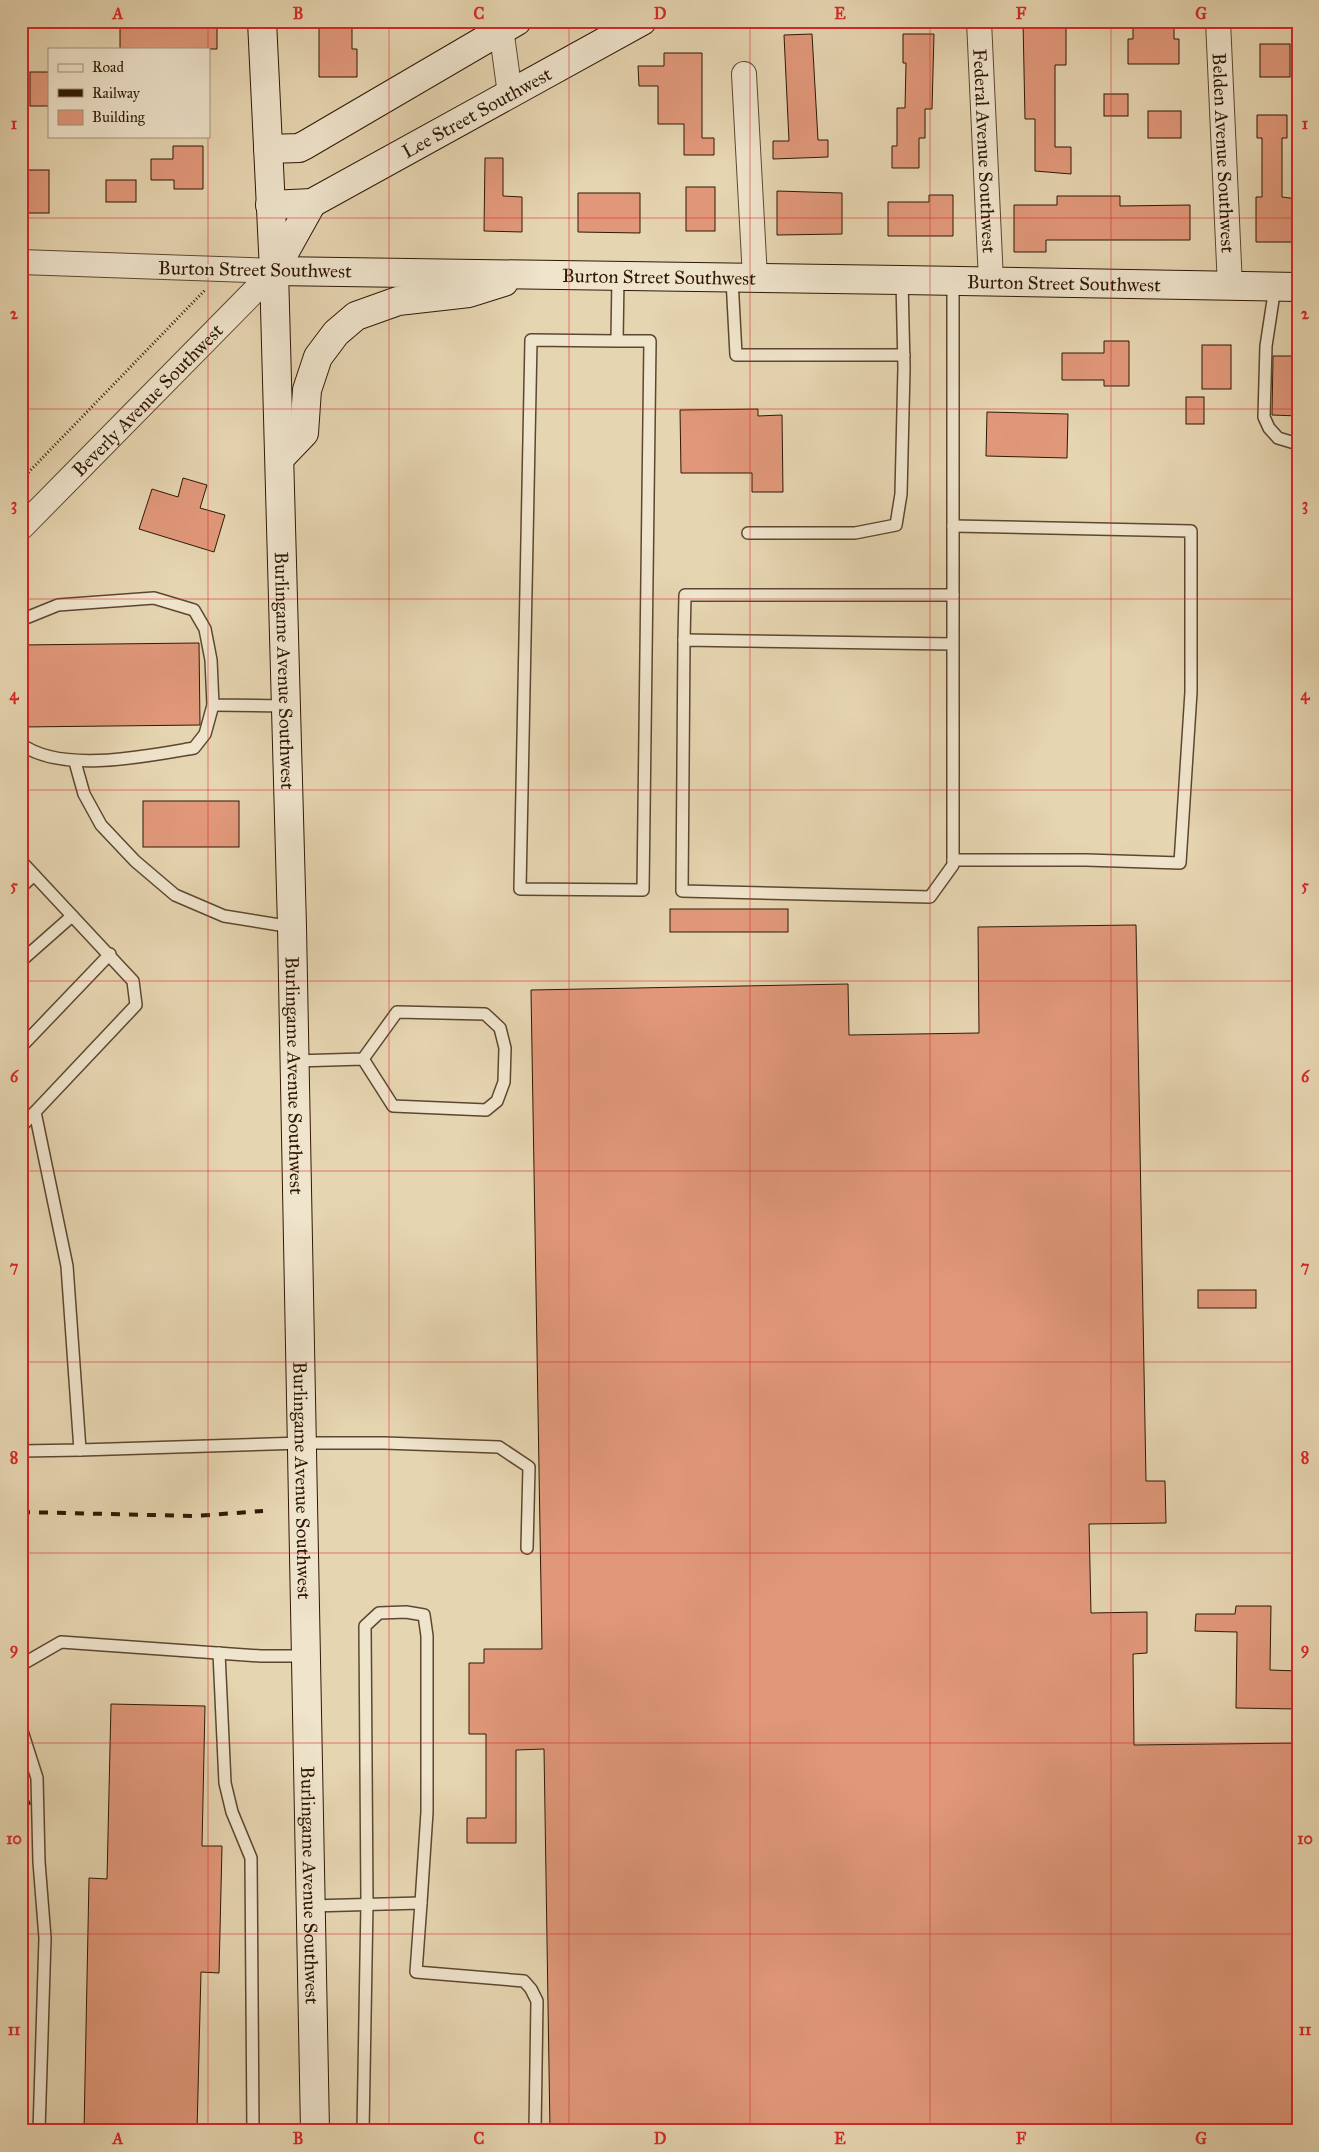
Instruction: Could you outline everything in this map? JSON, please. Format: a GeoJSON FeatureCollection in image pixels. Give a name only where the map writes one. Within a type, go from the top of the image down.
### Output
{"type":"FeatureCollection","features":[{"type":"Feature","properties":{"kind":"street","name":"Burlingame Avenue Southwest"},"geometry":{"type":"LineString","coordinates":[[262,21],[274,271],[292,927],[315,2131]]}},
{"type":"Feature","properties":{"kind":"street","name":"Lee Street Southwest"},"geometry":{"type":"LineString","coordinates":[[270,205],[312,203],[642,21]]}},
{"type":"Feature","properties":{"kind":"street","name":"Federal Avenue Southwest"},"geometry":{"type":"LineString","coordinates":[[979,21],[991,281]]}},
{"type":"Feature","properties":{"kind":"street","name":"Belden Avenue Southwest"},"geometry":{"type":"LineString","coordinates":[[1218,21],[1230,286]]}},
{"type":"Feature","properties":{"kind":"street"},"geometry":{"type":"LineString","coordinates":[[268,149],[299,148],[305,145],[506,24],[510,94]]}},
{"type":"Feature","properties":{"kind":"street"},"geometry":{"type":"LineString","coordinates":[[743,278],[744,74]]}},
{"type":"Feature","properties":{"kind":"street"},"geometry":{"type":"LineString","coordinates":[[274,271],[312,203]]}},
{"type":"Feature","properties":{"kind":"street","name":"Burton Street Southwest"},"geometry":{"type":"LineString","coordinates":[[21,262],[274,271],[954,280],[1286,287]]}},
{"type":"Feature","properties":{"kind":"street","name":"Beverly Avenue Southwest"},"geometry":{"type":"LineString","coordinates":[[21,528],[274,271]]}},
{"type":"Feature","properties":{"kind":"street"},"geometry":{"type":"LineString","coordinates":[[280,458],[304,433],[308,390],[318,358],[336,333],[356,316],[398,301],[469,292],[528,274]]}},
{"type":"Feature","properties":{"kind":"lane"},"geometry":{"type":"LineString","coordinates":[[617,341],[618,277]]}},
{"type":"Feature","properties":{"kind":"lane"},"geometry":{"type":"LineString","coordinates":[[743,278],[736,355],[904,355]]}},
{"type":"Feature","properties":{"kind":"lane"},"geometry":{"type":"LineString","coordinates":[[748,533],[855,533],[896,525],[901,494],[904,355],[902,280]]}},
{"type":"Feature","properties":{"kind":"lane"},"geometry":{"type":"LineString","coordinates":[[954,280],[954,526],[954,595],[954,644],[953,865],[930,897],[682,891],[685,595],[954,595]]}},
{"type":"Feature","properties":{"kind":"lane"},"geometry":{"type":"LineString","coordinates":[[1286,287],[1266,346],[1264,417],[1268,428],[1278,438],[1298,444]]}},
{"type":"Feature","properties":{"kind":"lane"},"geometry":{"type":"LineString","coordinates":[[531,340],[617,341],[650,342],[643,890],[520,889],[531,340]]}},
{"type":"Feature","properties":{"kind":"lane"},"geometry":{"type":"LineString","coordinates":[[953,860],[1086,860],[1180,863],[1191,692],[1191,531],[954,526]]}},
{"type":"Feature","properties":{"kind":"lane"},"geometry":{"type":"LineString","coordinates":[[21,620],[58,605],[154,598],[194,610],[205,629],[211,660],[213,704],[205,734],[194,748],[150,756],[75,762],[32,752],[21,744]]}},
{"type":"Feature","properties":{"kind":"lane"},"geometry":{"type":"LineString","coordinates":[[684,640],[954,644]]}},
{"type":"Feature","properties":{"kind":"lane"},"geometry":{"type":"LineString","coordinates":[[213,704],[286,706]]}},
{"type":"Feature","properties":{"kind":"lane"},"geometry":{"type":"LineString","coordinates":[[75,762],[84,794],[101,825],[135,861],[175,895],[224,916],[292,927]]}},
{"type":"Feature","properties":{"kind":"lane"},"geometry":{"type":"LineString","coordinates":[[21,861],[110,954],[133,981],[136,1005],[21,1127]]}},
{"type":"Feature","properties":{"kind":"lane"},"geometry":{"type":"LineString","coordinates":[[21,887],[34,875]]}},
{"type":"Feature","properties":{"kind":"lane"},"geometry":{"type":"LineString","coordinates":[[21,962],[72,916]]}},
{"type":"Feature","properties":{"kind":"lane"},"geometry":{"type":"LineString","coordinates":[[21,1047],[110,954]]}},
{"type":"Feature","properties":{"kind":"lane"},"geometry":{"type":"LineString","coordinates":[[397,1012],[485,1014],[500,1028],[505,1048],[504,1082],[497,1101],[486,1110],[393,1106],[363,1059],[397,1012]]}},
{"type":"Feature","properties":{"kind":"lane"},"geometry":{"type":"LineString","coordinates":[[295,1061],[363,1059]]}},
{"type":"Feature","properties":{"kind":"lane"},"geometry":{"type":"LineString","coordinates":[[35,1112],[67,1266],[80,1450]]}},
{"type":"Feature","properties":{"kind":"lane"},"geometry":{"type":"LineString","coordinates":[[21,1451],[302,1443],[384,1443],[499,1447],[529,1467],[527,1548]]}},
{"type":"Feature","properties":{"kind":"lane"},"geometry":{"type":"LineString","coordinates":[[363,2131],[367,1903],[364,1626],[380,1612],[406,1612],[424,1615],[427,1636],[427,1812],[416,1972],[512,1979],[524,1981],[531,1989],[537,2001],[535,2131]]}},
{"type":"Feature","properties":{"kind":"lane"},"geometry":{"type":"LineString","coordinates":[[21,1665],[61,1642],[261,1656],[306,1656]]}},
{"type":"Feature","properties":{"kind":"lane"},"geometry":{"type":"LineString","coordinates":[[219,1653],[225,1783],[232,1812],[251,1858],[253,2131]]}},
{"type":"Feature","properties":{"kind":"lane"},"geometry":{"type":"LineString","coordinates":[[21,1728],[37,1778],[39,1862],[45,1938],[39,2131]]}},
{"type":"Feature","properties":{"kind":"lane"},"geometry":{"type":"LineString","coordinates":[[311,1906],[421,1903]]}},
{"type":"Feature","properties":{"kind":"path"},"geometry":{"type":"LineString","coordinates":[[21,480],[208,285]]}},
{"type":"Feature","properties":{"kind":"building"},"geometry":{"type":"Polygon","coordinates":[[[168,21],[217,21],[217,49],[120,48],[120,28],[168,28],[168,21]]]}},
{"type":"Feature","properties":{"kind":"building"},"geometry":{"type":"Polygon","coordinates":[[[319,21],[352,21],[352,49],[357,49],[357,77],[319,77],[319,21]]]}},
{"type":"Feature","properties":{"kind":"building"},"geometry":{"type":"Polygon","coordinates":[[[1023,21],[1066,22],[1066,65],[1055,65],[1055,147],[1071,147],[1071,174],[1035,171],[1035,119],[1025,119],[1023,21]]]}},
{"type":"Feature","properties":{"kind":"building"},"geometry":{"type":"Polygon","coordinates":[[[1133,21],[1174,21],[1174,39],[1179,39],[1179,64],[1128,64],[1128,39],[1133,39],[1133,21]]]}},
{"type":"Feature","properties":{"kind":"building"},"geometry":{"type":"Polygon","coordinates":[[[812,34],[818,140],[828,140],[828,157],[773,159],[773,141],[789,141],[784,35],[812,34]]]}},
{"type":"Feature","properties":{"kind":"building"},"geometry":{"type":"Polygon","coordinates":[[[903,34],[934,34],[932,109],[925,109],[925,138],[919,138],[919,168],[892,168],[892,146],[897,146],[897,108],[905,108],[906,63],[903,63],[903,34]]]}},
{"type":"Feature","properties":{"kind":"building"},"geometry":{"type":"Polygon","coordinates":[[[1260,44],[1290,44],[1290,77],[1260,77],[1260,44]]]}},
{"type":"Feature","properties":{"kind":"building"},"geometry":{"type":"Polygon","coordinates":[[[664,53],[702,53],[702,138],[714,138],[714,155],[684,155],[684,124],[658,124],[658,86],[639,86],[638,66],[664,66],[664,53]]]}},
{"type":"Feature","properties":{"kind":"building"},"geometry":{"type":"Polygon","coordinates":[[[30,72],[48,72],[48,106],[30,106],[30,72]]]}},
{"type":"Feature","properties":{"kind":"building"},"geometry":{"type":"Polygon","coordinates":[[[1104,94],[1128,94],[1128,116],[1104,116],[1104,94]]]}},
{"type":"Feature","properties":{"kind":"building"},"geometry":{"type":"Polygon","coordinates":[[[1148,111],[1181,111],[1181,138],[1148,138],[1148,111]]]}},
{"type":"Feature","properties":{"kind":"building"},"geometry":{"type":"Polygon","coordinates":[[[1257,115],[1287,115],[1287,138],[1282,138],[1282,197],[1298,199],[1298,242],[1256,242],[1256,197],[1262,197],[1262,138],[1257,138],[1257,115]]]}},
{"type":"Feature","properties":{"kind":"building"},"geometry":{"type":"Polygon","coordinates":[[[173,146],[203,146],[203,189],[174,189],[174,180],[151,180],[151,159],[173,159],[173,146]]]}},
{"type":"Feature","properties":{"kind":"building"},"geometry":{"type":"Polygon","coordinates":[[[485,158],[503,158],[503,196],[522,197],[522,232],[484,231],[485,158]]]}},
{"type":"Feature","properties":{"kind":"building"},"geometry":{"type":"Polygon","coordinates":[[[21,170],[49,170],[49,213],[21,213],[21,170]]]}},
{"type":"Feature","properties":{"kind":"building"},"geometry":{"type":"Polygon","coordinates":[[[106,180],[136,180],[136,202],[106,202],[106,180]]]}},
{"type":"Feature","properties":{"kind":"building"},"geometry":{"type":"Polygon","coordinates":[[[686,187],[715,187],[715,231],[686,231],[686,187]]]}},
{"type":"Feature","properties":{"kind":"building"},"geometry":{"type":"Polygon","coordinates":[[[777,191],[842,193],[842,234],[777,235],[777,191]]]}},
{"type":"Feature","properties":{"kind":"building"},"geometry":{"type":"Polygon","coordinates":[[[578,193],[640,193],[640,233],[578,232],[578,193]]]}},
{"type":"Feature","properties":{"kind":"building"},"geometry":{"type":"Polygon","coordinates":[[[929,195],[953,195],[953,236],[888,236],[888,202],[929,202],[929,195]]]}},
{"type":"Feature","properties":{"kind":"building"},"geometry":{"type":"Polygon","coordinates":[[[1057,196],[1120,196],[1120,206],[1190,205],[1190,240],[1046,240],[1046,252],[1014,252],[1014,205],[1057,205],[1057,196]]]}},
{"type":"Feature","properties":{"kind":"building"},"geometry":{"type":"Polygon","coordinates":[[[1104,341],[1129,341],[1129,386],[1104,386],[1104,380],[1062,380],[1062,353],[1104,353],[1104,341]]]}},
{"type":"Feature","properties":{"kind":"building"},"geometry":{"type":"Polygon","coordinates":[[[1202,345],[1231,345],[1231,389],[1202,389],[1202,345]]]}},
{"type":"Feature","properties":{"kind":"building"},"geometry":{"type":"Polygon","coordinates":[[[1273,356],[1298,356],[1298,416],[1272,415],[1273,356]]]}},
{"type":"Feature","properties":{"kind":"building"},"geometry":{"type":"Polygon","coordinates":[[[1186,397],[1204,397],[1204,424],[1186,424],[1186,397]]]}},
{"type":"Feature","properties":{"kind":"building"},"geometry":{"type":"Polygon","coordinates":[[[758,409],[758,416],[782,415],[783,492],[752,492],[752,473],[681,473],[680,410],[758,409]]]}},
{"type":"Feature","properties":{"kind":"building"},"geometry":{"type":"Polygon","coordinates":[[[987,412],[1068,414],[1067,458],[986,456],[987,412]]]}},
{"type":"Feature","properties":{"kind":"building"},"geometry":{"type":"Polygon","coordinates":[[[183,478],[207,485],[200,508],[225,515],[214,552],[139,529],[152,489],[178,497],[183,478]]]}},
{"type":"Feature","properties":{"kind":"building"},"geometry":{"type":"Polygon","coordinates":[[[199,643],[200,725],[21,727],[21,645],[199,643]]]}},
{"type":"Feature","properties":{"kind":"building"},"geometry":{"type":"Polygon","coordinates":[[[143,801],[239,801],[239,847],[143,847],[143,801]]]}},
{"type":"Feature","properties":{"kind":"building"},"geometry":{"type":"Polygon","coordinates":[[[670,909],[788,909],[788,932],[670,932],[670,909]]]}},
{"type":"Feature","properties":{"kind":"building"},"geometry":{"type":"Polygon","coordinates":[[[1136,925],[1146,1481],[1165,1481],[1166,1523],[1089,1524],[1091,1613],[1147,1612],[1147,1653],[1133,1654],[1134,1745],[1298,1743],[1298,2131],[550,2131],[544,1749],[516,1750],[516,1843],[467,1843],[467,1818],[486,1818],[486,1734],[469,1734],[469,1663],[484,1663],[484,1649],[542,1649],[531,990],[848,984],[849,1035],[979,1033],[978,927],[1136,925]]]}},
{"type":"Feature","properties":{"kind":"building"},"geometry":{"type":"Polygon","coordinates":[[[1198,1290],[1256,1290],[1256,1308],[1198,1308],[1198,1290]]]}},
{"type":"Feature","properties":{"kind":"building"},"geometry":{"type":"Polygon","coordinates":[[[1236,1606],[1271,1606],[1270,1670],[1298,1671],[1297,1709],[1236,1708],[1237,1632],[1195,1631],[1196,1614],[1235,1614],[1236,1606]]]}},
{"type":"Feature","properties":{"kind":"building"},"geometry":{"type":"Polygon","coordinates":[[[111,1704],[205,1706],[202,1846],[222,1846],[219,1973],[201,1972],[197,2131],[84,2131],[89,1878],[107,1879],[111,1704]]]}},
{"type":"Feature","properties":{"kind":"railway"},"geometry":{"type":"LineString","coordinates":[[21,1512],[195,1516],[263,1511]]}},
{"type":"Feature","properties":{"kind":"railway"},"geometry":{"type":"LineString","coordinates":[[21,1784],[29,1805]]}}]}
